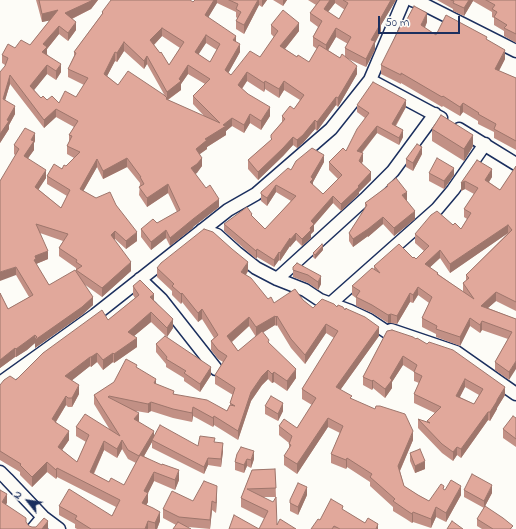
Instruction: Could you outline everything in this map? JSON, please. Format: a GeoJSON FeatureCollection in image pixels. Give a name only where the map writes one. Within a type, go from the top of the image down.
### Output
{"type":"FeatureCollection","features":[{"type":"Feature","properties":{"kind":"street"},"geometry":{"type":"LineString","coordinates":[[0,383],[95,315],[228,210],[256,194],[331,129],[370,80],[404,0]]}},
{"type":"Feature","properties":{"kind":"street"},"geometry":{"type":"LineString","coordinates":[[412,0],[427,6],[516,51]]}},
{"type":"Feature","properties":{"kind":"street"},"geometry":{"type":"LineString","coordinates":[[370,80],[435,114],[516,164]]}},
{"type":"Feature","properties":{"kind":"street"},"geometry":{"type":"LineString","coordinates":[[277,279],[365,199],[393,171],[435,114]]}},
{"type":"Feature","properties":{"kind":"street"},"geometry":{"type":"LineString","coordinates":[[330,304],[437,209],[453,190],[485,144]]}},
{"type":"Feature","properties":{"kind":"street"},"geometry":{"type":"LineString","coordinates":[[202,230],[217,235],[256,268],[277,279],[305,290],[320,300],[369,320],[387,332],[391,330],[456,352],[516,394]]}},
{"type":"Feature","properties":{"kind":"street"},"geometry":{"type":"LineString","coordinates":[[140,279],[161,299],[216,369]]}},
{"type":"Feature","properties":{"kind":"street"},"geometry":{"type":"LineString","coordinates":[[0,472],[43,517],[59,529]]}},
{"type":"Feature","properties":{"kind":"street"},"geometry":{"type":"LineString","coordinates":[[33,529],[43,517]]}},
{"type":"Feature","properties":{"kind":"building"},"geometry":{"type":"Polygon","coordinates":[[[39,0],[92,0],[65,13],[76,22],[68,33],[59,26],[43,44],[47,47],[42,52],[61,64],[56,71],[47,65],[30,86],[41,98],[43,96],[47,100],[52,96],[59,103],[65,91],[76,97],[88,78],[68,69],[76,53],[74,52],[111,0],[190,0],[193,2],[195,0],[214,0],[205,15],[236,36],[233,40],[240,44],[225,70],[231,75],[250,51],[260,57],[278,31],[271,25],[283,10],[299,23],[280,46],[297,57],[298,55],[309,62],[319,45],[340,58],[342,54],[357,66],[338,98],[336,97],[317,122],[315,120],[297,140],[293,137],[258,172],[248,160],[272,139],[271,135],[285,119],[282,116],[290,106],[294,109],[304,95],[284,81],[279,89],[265,81],[264,83],[247,72],[238,85],[248,94],[270,107],[261,121],[250,114],[244,125],[232,118],[223,125],[226,126],[205,139],[207,140],[196,149],[202,158],[191,168],[206,188],[210,185],[219,199],[170,238],[166,230],[151,242],[141,229],[153,219],[157,223],[180,210],[168,184],[147,198],[139,187],[144,184],[141,177],[127,158],[103,171],[97,159],[80,189],[96,198],[110,192],[116,205],[137,232],[126,241],[115,231],[111,235],[131,262],[102,288],[76,270],[82,266],[76,262],[77,260],[59,248],[68,234],[36,224],[48,251],[35,256],[36,259],[34,260],[49,285],[75,270],[93,297],[82,307],[35,340],[37,337],[35,335],[0,360],[0,293],[8,309],[33,295],[16,267],[0,272],[0,181],[19,149],[14,145],[25,128],[35,133],[31,140],[34,141],[24,156],[46,170],[35,187],[61,208],[70,190],[47,176],[54,164],[62,169],[64,165],[66,166],[80,152],[67,146],[72,136],[69,135],[78,121],[56,109],[44,120],[10,75],[3,99],[15,106],[7,120],[9,121],[0,134],[0,72],[5,66],[8,58],[2,55],[8,44],[15,48],[21,40],[30,45],[58,10],[42,14],[39,0]],[[162,28],[150,40],[160,53],[161,52],[169,65],[184,42],[162,28]],[[206,35],[195,52],[210,62],[220,44],[206,35]],[[124,42],[117,53],[115,52],[104,74],[118,85],[128,71],[164,95],[167,98],[166,99],[220,123],[193,96],[210,79],[188,65],[179,79],[181,81],[167,92],[147,56],[144,61],[124,42]]]}},
{"type":"Feature","properties":{"kind":"building"},"geometry":{"type":"Polygon","coordinates":[[[229,0],[258,0],[244,25],[236,21],[241,12],[236,9],[238,4],[229,0]]]}},
{"type":"Feature","properties":{"kind":"building"},"geometry":{"type":"Polygon","coordinates":[[[320,0],[330,0],[324,9],[339,19],[348,3],[343,0],[391,0],[379,21],[381,23],[371,40],[375,41],[366,59],[345,48],[351,37],[336,28],[326,45],[313,37],[322,21],[310,13],[320,0]]]}},
{"type":"Feature","properties":{"kind":"building"},"geometry":{"type":"Polygon","coordinates":[[[451,0],[469,0],[464,8],[453,3],[454,1],[451,0]]]}},
{"type":"Feature","properties":{"kind":"building"},"geometry":{"type":"Polygon","coordinates":[[[486,0],[516,0],[516,34],[504,28],[507,25],[494,17],[497,12],[492,9],[495,5],[486,0]]]}},
{"type":"Feature","properties":{"kind":"building"},"geometry":{"type":"Polygon","coordinates":[[[414,6],[427,13],[421,25],[436,35],[446,15],[487,37],[486,39],[505,50],[495,69],[516,78],[516,141],[494,129],[496,124],[478,114],[479,113],[463,103],[460,107],[401,73],[401,75],[381,65],[402,23],[404,25],[414,6]]]}},
{"type":"Feature","properties":{"kind":"building"},"geometry":{"type":"Polygon","coordinates":[[[373,82],[406,100],[392,124],[403,130],[399,138],[377,126],[357,151],[363,153],[359,161],[371,172],[358,186],[359,187],[341,204],[333,196],[311,221],[314,224],[310,228],[311,230],[302,239],[296,233],[290,240],[290,238],[274,260],[257,249],[256,251],[224,224],[247,207],[252,214],[251,215],[265,229],[296,196],[276,185],[267,198],[261,194],[261,192],[288,168],[291,170],[296,161],[312,148],[324,155],[311,177],[313,179],[310,182],[323,194],[342,175],[329,162],[343,148],[346,151],[357,129],[369,113],[357,105],[373,82]]]}},
{"type":"Feature","properties":{"kind":"building"},"geometry":{"type":"Polygon","coordinates":[[[441,115],[473,135],[464,149],[432,129],[441,115]]]}},
{"type":"Feature","properties":{"kind":"building"},"geometry":{"type":"Polygon","coordinates":[[[417,144],[422,147],[413,163],[406,159],[417,144]]]}},
{"type":"Feature","properties":{"kind":"building"},"geometry":{"type":"Polygon","coordinates":[[[437,158],[454,168],[444,181],[429,173],[437,158]]]}},
{"type":"Feature","properties":{"kind":"building"},"geometry":{"type":"Polygon","coordinates":[[[477,160],[492,169],[485,180],[500,190],[516,166],[516,302],[496,292],[481,306],[516,319],[516,361],[509,372],[495,362],[512,332],[482,321],[480,325],[470,318],[460,337],[436,329],[437,326],[422,318],[432,297],[418,287],[413,295],[410,293],[397,316],[391,314],[388,315],[356,297],[360,291],[352,286],[372,268],[380,273],[374,266],[399,244],[413,258],[414,257],[416,259],[429,246],[415,234],[431,215],[437,211],[453,225],[455,223],[461,229],[471,213],[464,209],[478,188],[465,181],[461,183],[477,160]],[[508,225],[450,264],[440,250],[425,264],[474,299],[463,283],[469,278],[466,275],[512,230],[508,225]]]}},
{"type":"Feature","properties":{"kind":"building"},"geometry":{"type":"Polygon","coordinates":[[[396,178],[407,192],[402,195],[415,211],[394,228],[383,217],[353,239],[349,233],[367,205],[365,203],[388,186],[387,185],[396,178]]]}},
{"type":"Feature","properties":{"kind":"building"},"geometry":{"type":"Polygon","coordinates":[[[204,229],[213,232],[248,262],[241,272],[251,278],[268,299],[271,297],[274,303],[295,289],[303,300],[313,308],[322,299],[334,304],[337,307],[338,305],[343,307],[345,310],[346,308],[365,317],[379,327],[336,387],[352,396],[350,398],[375,409],[376,406],[380,406],[405,414],[413,431],[398,466],[404,486],[429,501],[441,484],[444,486],[443,489],[445,490],[451,480],[461,486],[446,513],[436,507],[431,519],[413,512],[412,514],[393,501],[395,499],[370,477],[372,474],[347,458],[346,460],[331,454],[343,426],[328,418],[297,464],[284,456],[291,445],[289,444],[292,436],[279,426],[284,419],[297,428],[316,398],[302,389],[338,331],[326,324],[305,355],[291,339],[277,316],[256,327],[249,317],[227,336],[238,351],[262,331],[269,340],[268,342],[296,369],[287,381],[274,372],[272,374],[268,370],[262,376],[251,392],[238,431],[214,416],[213,418],[193,407],[192,413],[151,402],[148,404],[108,397],[139,413],[134,419],[154,431],[139,456],[128,450],[122,440],[117,449],[104,441],[90,472],[109,482],[111,478],[124,485],[140,455],[162,465],[179,470],[175,480],[154,472],[144,491],[148,493],[142,503],[160,512],[155,523],[148,521],[145,529],[91,529],[75,519],[77,516],[59,506],[69,489],[112,516],[120,500],[57,468],[56,470],[47,462],[32,477],[20,465],[21,464],[0,451],[0,385],[4,380],[10,376],[16,380],[43,353],[102,310],[108,320],[139,295],[133,286],[140,280],[154,294],[150,297],[173,319],[167,328],[151,312],[128,332],[137,338],[103,360],[97,353],[65,376],[79,385],[72,398],[68,398],[66,396],[52,419],[69,431],[58,447],[77,462],[89,435],[76,427],[85,414],[120,436],[94,395],[114,382],[126,359],[156,379],[154,383],[174,391],[173,394],[207,400],[227,411],[230,405],[235,406],[230,403],[235,388],[215,375],[227,356],[218,350],[211,341],[218,335],[202,309],[198,313],[182,293],[181,294],[172,286],[174,284],[157,268],[161,263],[204,229]]]}},
{"type":"Feature","properties":{"kind":"building"},"geometry":{"type":"Polygon","coordinates":[[[322,244],[323,246],[315,255],[313,253],[322,244]]]}},
{"type":"Feature","properties":{"kind":"building"},"geometry":{"type":"Polygon","coordinates":[[[297,263],[321,276],[318,282],[308,275],[293,270],[293,267],[297,263]]]}},
{"type":"Feature","properties":{"kind":"building"},"geometry":{"type":"Polygon","coordinates":[[[392,330],[416,339],[417,338],[427,344],[429,342],[453,350],[505,387],[490,412],[488,412],[461,449],[457,447],[453,452],[442,444],[418,419],[430,423],[427,421],[441,407],[414,394],[422,376],[414,372],[417,365],[403,356],[390,378],[392,380],[385,389],[373,380],[372,381],[363,377],[387,331],[392,330]],[[465,379],[456,396],[474,404],[483,389],[465,379]]]}},
{"type":"Feature","properties":{"kind":"building"},"geometry":{"type":"Polygon","coordinates":[[[165,336],[211,367],[200,384],[184,373],[186,371],[166,359],[167,357],[156,344],[165,336]]]}},
{"type":"Feature","properties":{"kind":"building"},"geometry":{"type":"Polygon","coordinates":[[[271,396],[283,403],[278,414],[265,406],[271,396]]]}},
{"type":"Feature","properties":{"kind":"building"},"geometry":{"type":"Polygon","coordinates":[[[513,416],[516,418],[516,439],[503,429],[513,416]]]}},
{"type":"Feature","properties":{"kind":"building"},"geometry":{"type":"Polygon","coordinates":[[[160,425],[198,446],[200,436],[215,438],[214,442],[223,443],[221,459],[208,458],[204,467],[152,440],[160,425]]]}},
{"type":"Feature","properties":{"kind":"building"},"geometry":{"type":"Polygon","coordinates":[[[241,447],[254,451],[251,460],[247,459],[244,465],[235,462],[241,447]]]}},
{"type":"Feature","properties":{"kind":"building"},"geometry":{"type":"Polygon","coordinates":[[[420,449],[425,461],[415,466],[410,453],[420,449]]]}},
{"type":"Feature","properties":{"kind":"building"},"geometry":{"type":"Polygon","coordinates":[[[275,469],[276,488],[247,489],[273,502],[276,497],[277,525],[280,519],[296,529],[259,529],[268,511],[241,498],[252,470],[275,469]]]}},
{"type":"Feature","properties":{"kind":"building"},"geometry":{"type":"Polygon","coordinates":[[[472,474],[492,485],[484,501],[464,490],[472,474]]]}},
{"type":"Feature","properties":{"kind":"building"},"geometry":{"type":"Polygon","coordinates":[[[204,481],[217,486],[216,503],[212,501],[210,520],[179,517],[163,509],[172,491],[193,501],[204,481]]]}},
{"type":"Feature","properties":{"kind":"building"},"geometry":{"type":"Polygon","coordinates":[[[298,483],[307,487],[298,507],[290,503],[290,500],[298,483]]]}},
{"type":"Feature","properties":{"kind":"building"},"geometry":{"type":"Polygon","coordinates":[[[0,490],[7,494],[2,502],[26,518],[26,522],[29,526],[36,527],[44,518],[48,521],[42,529],[0,529],[0,490]]]}},
{"type":"Feature","properties":{"kind":"building"},"geometry":{"type":"Polygon","coordinates":[[[331,499],[343,506],[342,509],[365,523],[368,518],[378,524],[376,529],[340,529],[334,526],[332,529],[311,529],[318,519],[320,520],[331,499]]]}},
{"type":"Feature","properties":{"kind":"building"},"geometry":{"type":"Polygon","coordinates":[[[485,506],[513,526],[510,529],[493,529],[477,519],[485,506]]]}},
{"type":"Feature","properties":{"kind":"building"},"geometry":{"type":"Polygon","coordinates":[[[234,515],[259,529],[229,529],[234,515]]]}},
{"type":"Feature","properties":{"kind":"building"},"geometry":{"type":"Polygon","coordinates":[[[452,521],[463,529],[447,529],[452,521]]]}},
{"type":"Feature","properties":{"kind":"building"},"geometry":{"type":"Polygon","coordinates":[[[178,522],[191,529],[173,529],[178,522]]]}}]}
